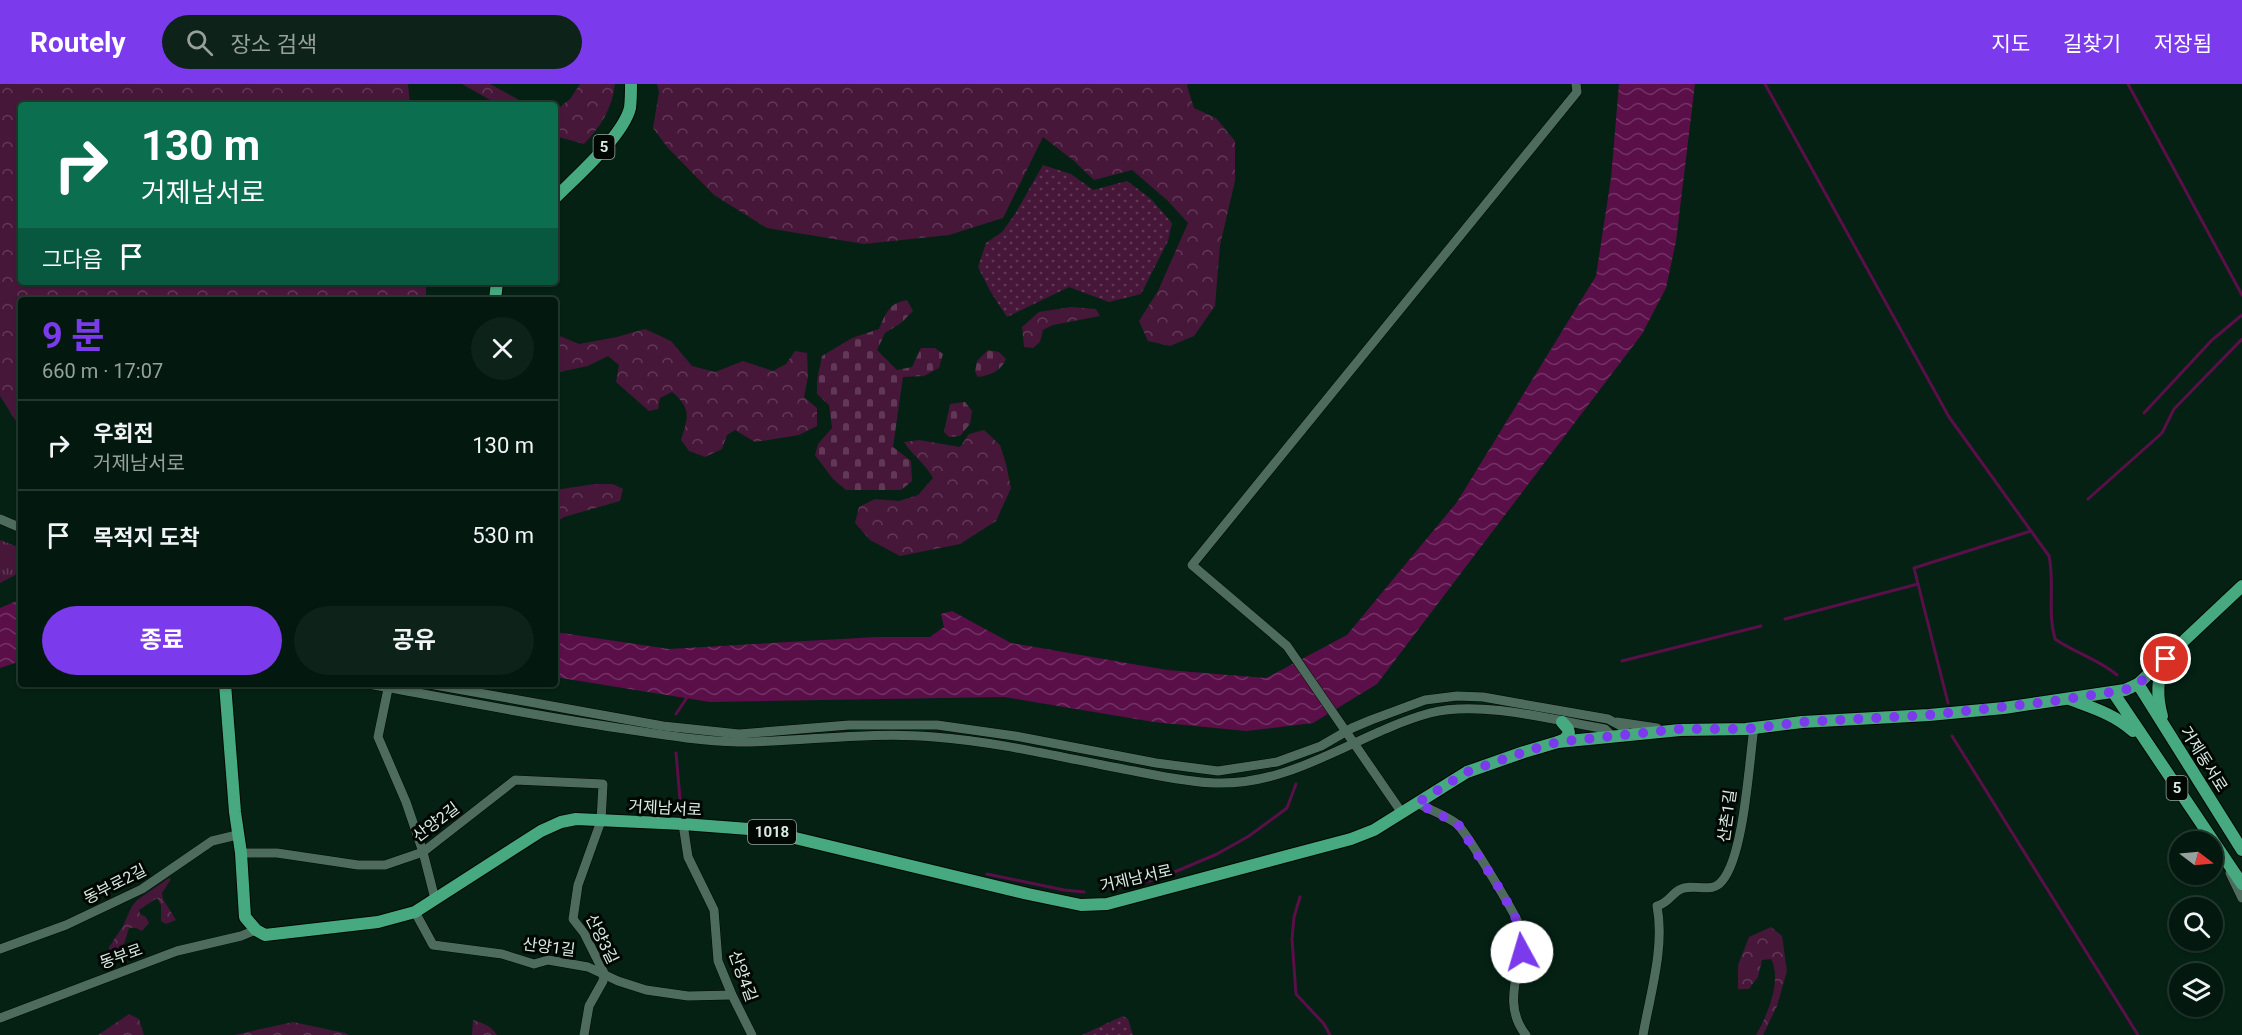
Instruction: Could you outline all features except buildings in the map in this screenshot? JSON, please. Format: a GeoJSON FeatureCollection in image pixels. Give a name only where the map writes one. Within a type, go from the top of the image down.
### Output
{"type":"FeatureCollection","features":[{"type":"Feature","properties":{"kind":"main road","name":"5"},"geometry":{"type":"LineString","coordinates":[[558,195],[604,148],[623,123],[630,108],[631,84]]}},
{"type":"Feature","properties":{"kind":"main road","name":"거제남서로"},"geometry":{"type":"LineString","coordinates":[[256,930],[265,935],[378,922],[414,912],[541,831],[561,822],[576,819],[762,830],[1081,905],[1107,904],[1351,839],[1374,830],[1467,772],[1558,742],[1680,729],[1754,728],[1802,722],[1929,715],[2113,692],[2138,684],[2242,586]]}},
{"type":"Feature","properties":{"kind":"main road"},"geometry":{"type":"LineString","coordinates":[[2166,659],[2159,674],[2158,695],[2166,729]]}},
{"type":"Feature","properties":{"kind":"main road","name":"거제동서로"},"geometry":{"type":"LineString","coordinates":[[2138,684],[2242,850]]}},
{"type":"Feature","properties":{"kind":"main road"},"geometry":{"type":"LineString","coordinates":[[225,687],[245,916],[256,930]]}},
{"type":"Feature","properties":{"kind":"main road","name":"5"},"geometry":{"type":"LineString","coordinates":[[2113,692],[2207,831]]}},
{"type":"Feature","properties":{"kind":"main road"},"geometry":{"type":"LineString","coordinates":[[2068,699],[2113,716],[2146,743]]}},
{"type":"Feature","properties":{"kind":"main road"},"geometry":{"type":"LineString","coordinates":[[1558,742],[1565,739],[1569,733],[1562,722]]}},
{"type":"Feature","properties":{"kind":"main road","name":"5"},"geometry":{"type":"LineString","coordinates":[[2223,854],[2242,884]]}},
{"type":"Feature","properties":{"kind":"street"},"geometry":{"type":"LineString","coordinates":[[1402,813],[1287,646],[1192,565],[1570,101],[1577,92],[1576,84]]}},
{"type":"Feature","properties":{"kind":"street"},"geometry":{"type":"LineString","coordinates":[[0,519],[18,527]]}},
{"type":"Feature","properties":{"kind":"street"},"geometry":{"type":"LineString","coordinates":[[389,687],[378,736],[406,802],[423,852],[435,899]]}},
{"type":"Feature","properties":{"kind":"street"},"geometry":{"type":"LineString","coordinates":[[394,687],[593,724],[691,739],[738,742],[845,736],[933,737],[1154,775],[1215,783],[1248,781],[1279,775],[1430,713],[1456,708],[1507,712],[1605,729],[1611,735]]}},
{"type":"Feature","properties":{"kind":"street"},"geometry":{"type":"LineString","coordinates":[[446,687],[663,726],[739,734],[849,725],[937,725],[1015,736],[1156,763],[1218,771],[1277,762],[1321,746],[1359,724],[1425,700],[1457,696],[1483,697],[1649,728],[1680,729]]}},
{"type":"Feature","properties":{"kind":"street"},"geometry":{"type":"LineString","coordinates":[[1615,721],[1628,734]]}},
{"type":"Feature","properties":{"kind":"street","name":"산촌1길"},"geometry":{"type":"LineString","coordinates":[[1642,1035],[1654,987],[1659,919],[1657,906],[1670,900],[1678,890],[1696,886],[1712,889],[1722,882],[1736,854],[1754,728]]}},
{"type":"Feature","properties":{"kind":"street","name":"산양2길"},"geometry":{"type":"LineString","coordinates":[[241,853],[278,853],[358,865],[385,865],[423,852],[515,780],[603,784],[601,821]]}},
{"type":"Feature","properties":{"kind":"street"},"geometry":{"type":"LineString","coordinates":[[1417,803],[1458,824],[1501,891],[1521,928],[1522,952],[1512,999],[1526,1035]]}},
{"type":"Feature","properties":{"kind":"street","name":"산양3길"},"geometry":{"type":"LineString","coordinates":[[584,1035],[590,1006],[603,981],[604,973],[584,933],[573,919],[578,885],[601,821]]}},
{"type":"Feature","properties":{"kind":"street","name":"산양4길"},"geometry":{"type":"LineString","coordinates":[[683,824],[688,857],[714,910],[718,961],[752,1035]]}},
{"type":"Feature","properties":{"kind":"street","name":"동부로2길"},"geometry":{"type":"LineString","coordinates":[[0,948],[66,925],[142,889],[212,841],[237,835]]}},
{"type":"Feature","properties":{"kind":"street"},"geometry":{"type":"LineString","coordinates":[[2223,854],[2242,898]]}},
{"type":"Feature","properties":{"kind":"street","name":"산양1길"},"geometry":{"type":"LineString","coordinates":[[414,912],[433,945],[502,954],[534,964],[548,960],[588,967],[618,981],[646,990],[688,996],[732,995]]}},
{"type":"Feature","properties":{"kind":"street","name":"동부로"},"geometry":{"type":"LineString","coordinates":[[0,1018],[177,951],[241,936],[256,930]]}},
{"type":"Feature","properties":{"kind":"green space"},"geometry":{"type":"Polygon","coordinates":[[[0,84],[408,84],[410,102],[18,102],[18,285],[426,285],[426,297],[18,297],[18,424],[0,396],[0,84]]]}},
{"type":"Feature","properties":{"kind":"green space"},"geometry":{"type":"Polygon","coordinates":[[[462,84],[490,84],[523,102],[494,102],[462,84]]]}},
{"type":"Feature","properties":{"kind":"green space"},"geometry":{"type":"Polygon","coordinates":[[[580,84],[615,84],[605,117],[584,144],[558,137],[558,109],[570,99],[580,84]]]}},
{"type":"Feature","properties":{"kind":"green space"},"geometry":{"type":"Polygon","coordinates":[[[657,84],[1188,84],[1194,108],[1216,118],[1235,141],[1235,181],[1220,245],[1215,306],[1194,336],[1170,346],[1148,341],[1139,321],[1158,291],[1188,223],[1168,201],[1132,170],[1094,180],[1043,137],[1003,218],[949,235],[864,244],[767,228],[714,195],[668,148],[653,128],[659,92],[657,84]]]}},
{"type":"Feature","properties":{"kind":"green space"},"geometry":{"type":"Polygon","coordinates":[[[1043,165],[1071,174],[1093,190],[1127,181],[1151,199],[1172,223],[1168,241],[1141,294],[1109,302],[1069,287],[1007,317],[978,267],[986,243],[1002,232],[1043,165]]]}},
{"type":"Feature","properties":{"kind":"green space"},"geometry":{"type":"Polygon","coordinates":[[[907,300],[913,311],[901,323],[885,333],[877,350],[897,370],[912,367],[921,348],[935,348],[943,354],[939,368],[924,376],[903,377],[893,447],[911,461],[912,481],[901,490],[846,490],[833,479],[815,455],[818,444],[832,428],[829,405],[817,394],[817,380],[822,356],[852,338],[879,329],[892,306],[907,300]]]}},
{"type":"Feature","properties":{"kind":"green space"},"geometry":{"type":"Polygon","coordinates":[[[1071,307],[1096,309],[1100,316],[1053,325],[1043,330],[1040,342],[1033,348],[1024,347],[1022,327],[1039,312],[1071,307]]]}},
{"type":"Feature","properties":{"kind":"green space"},"geometry":{"type":"Polygon","coordinates":[[[645,329],[671,341],[692,366],[715,372],[743,361],[773,371],[786,364],[795,351],[807,353],[808,377],[804,397],[817,408],[817,426],[799,435],[755,442],[735,430],[727,435],[722,449],[705,457],[689,451],[681,440],[687,414],[683,403],[672,392],[660,398],[658,409],[649,411],[616,382],[619,365],[608,356],[588,366],[558,373],[558,335],[579,344],[645,329]]]}},
{"type":"Feature","properties":{"kind":"green space"},"geometry":{"type":"Polygon","coordinates":[[[988,350],[999,352],[1006,359],[995,372],[978,377],[975,372],[977,361],[988,350]]]}},
{"type":"Feature","properties":{"kind":"green space"},"geometry":{"type":"Polygon","coordinates":[[[965,402],[972,411],[970,424],[960,436],[949,437],[944,432],[950,404],[965,402]]]}},
{"type":"Feature","properties":{"kind":"green space"},"geometry":{"type":"Polygon","coordinates":[[[984,430],[1000,445],[1011,488],[996,521],[960,544],[900,556],[870,540],[855,523],[859,507],[875,499],[899,501],[918,495],[933,478],[904,442],[919,440],[960,447],[969,434],[984,430]]]}},
{"type":"Feature","properties":{"kind":"green space"},"geometry":{"type":"Polygon","coordinates":[[[595,484],[613,484],[623,489],[620,501],[564,517],[558,521],[558,490],[595,484]]]}},
{"type":"Feature","properties":{"kind":"green space"},"geometry":{"type":"Polygon","coordinates":[[[0,540],[18,547],[18,574],[0,583],[0,540]]]}},
{"type":"Feature","properties":{"kind":"green space"},"geometry":{"type":"Polygon","coordinates":[[[169,878],[171,879],[162,893],[163,899],[176,920],[166,924],[161,921],[161,905],[157,898],[139,910],[149,923],[142,931],[129,928],[124,944],[114,954],[109,952],[109,947],[123,926],[132,906],[169,878]]]}},
{"type":"Feature","properties":{"kind":"green space"},"geometry":{"type":"Polygon","coordinates":[[[1771,927],[1782,936],[1787,971],[1777,1006],[1763,1035],[1756,1035],[1772,997],[1774,968],[1771,959],[1762,960],[1758,977],[1749,989],[1738,989],[1738,965],[1749,937],[1771,927]]]}},
{"type":"Feature","properties":{"kind":"green space"},"geometry":{"type":"Polygon","coordinates":[[[129,1014],[139,1019],[144,1035],[98,1035],[129,1014]]]}},
{"type":"Feature","properties":{"kind":"green space"},"geometry":{"type":"Polygon","coordinates":[[[1123,1016],[1128,1019],[1133,1035],[1082,1035],[1123,1016]]]}},
{"type":"Feature","properties":{"kind":"green space"},"geometry":{"type":"Polygon","coordinates":[[[473,1020],[486,1025],[497,1035],[472,1035],[473,1020]]]}},
{"type":"Feature","properties":{"kind":"green space"},"geometry":{"type":"Polygon","coordinates":[[[293,1022],[349,1035],[234,1035],[293,1022]]]}},
{"type":"Feature","properties":{"kind":"water"},"geometry":{"type":"Polygon","coordinates":[[[1619,84],[1695,84],[1676,241],[1666,288],[1642,334],[1377,684],[1313,723],[1246,731],[1154,722],[1004,697],[710,702],[558,677],[558,632],[669,649],[876,637],[930,637],[944,627],[941,614],[952,611],[1011,643],[1167,670],[1266,678],[1347,635],[1457,502],[1596,276],[1611,178],[1619,84]]]}},
{"type":"Feature","properties":{"kind":"water"},"geometry":{"type":"Polygon","coordinates":[[[18,600],[18,662],[0,668],[0,608],[18,600]]]}},
{"type":"Feature","properties":{"kind":"waterway"},"geometry":{"type":"LineString","coordinates":[[1765,84],[1949,417],[2049,556],[2055,639],[2117,675]]}},
{"type":"Feature","properties":{"kind":"waterway"},"geometry":{"type":"LineString","coordinates":[[2128,84],[2242,295]]}},
{"type":"Feature","properties":{"kind":"waterway"},"geometry":{"type":"LineString","coordinates":[[2144,413],[2212,340],[2242,315]]}},
{"type":"Feature","properties":{"kind":"waterway"},"geometry":{"type":"LineString","coordinates":[[2088,499],[2162,433],[2174,409],[2242,339]]}},
{"type":"Feature","properties":{"kind":"waterway"},"geometry":{"type":"LineString","coordinates":[[1948,703],[1914,568],[2031,531]]}},
{"type":"Feature","properties":{"kind":"waterway"},"geometry":{"type":"LineString","coordinates":[[1785,619],[1918,584]]}},
{"type":"Feature","properties":{"kind":"waterway"},"geometry":{"type":"LineString","coordinates":[[1622,661],[1761,626]]}},
{"type":"Feature","properties":{"kind":"waterway"},"geometry":{"type":"LineString","coordinates":[[676,714],[688,696]]}},
{"type":"Feature","properties":{"kind":"waterway"},"geometry":{"type":"LineString","coordinates":[[1952,736],[2138,1035]]}},
{"type":"Feature","properties":{"kind":"waterway"},"geometry":{"type":"LineString","coordinates":[[676,753],[682,822]]}},
{"type":"Feature","properties":{"kind":"waterway"},"geometry":{"type":"LineString","coordinates":[[1110,889],[1158,879],[1217,854],[1249,836],[1287,808],[1296,784]]}},
{"type":"Feature","properties":{"kind":"waterway"},"geometry":{"type":"LineString","coordinates":[[987,874],[1084,892]]}},
{"type":"Feature","properties":{"kind":"waterway"},"geometry":{"type":"LineString","coordinates":[[1300,897],[1294,917],[1292,939],[1296,994],[1324,1024],[1330,1035]]}},
{"type":"Feature","properties":{"kind":"route"},"geometry":{"type":"LineString","coordinates":[[1522,952],[1521,928],[1501,891],[1458,824],[1417,803],[1467,772],[1558,742],[1602,736],[1680,729],[1746,729],[1802,722],[1929,715],[2004,708],[2113,692],[2138,684],[2166,659]]}}]}
